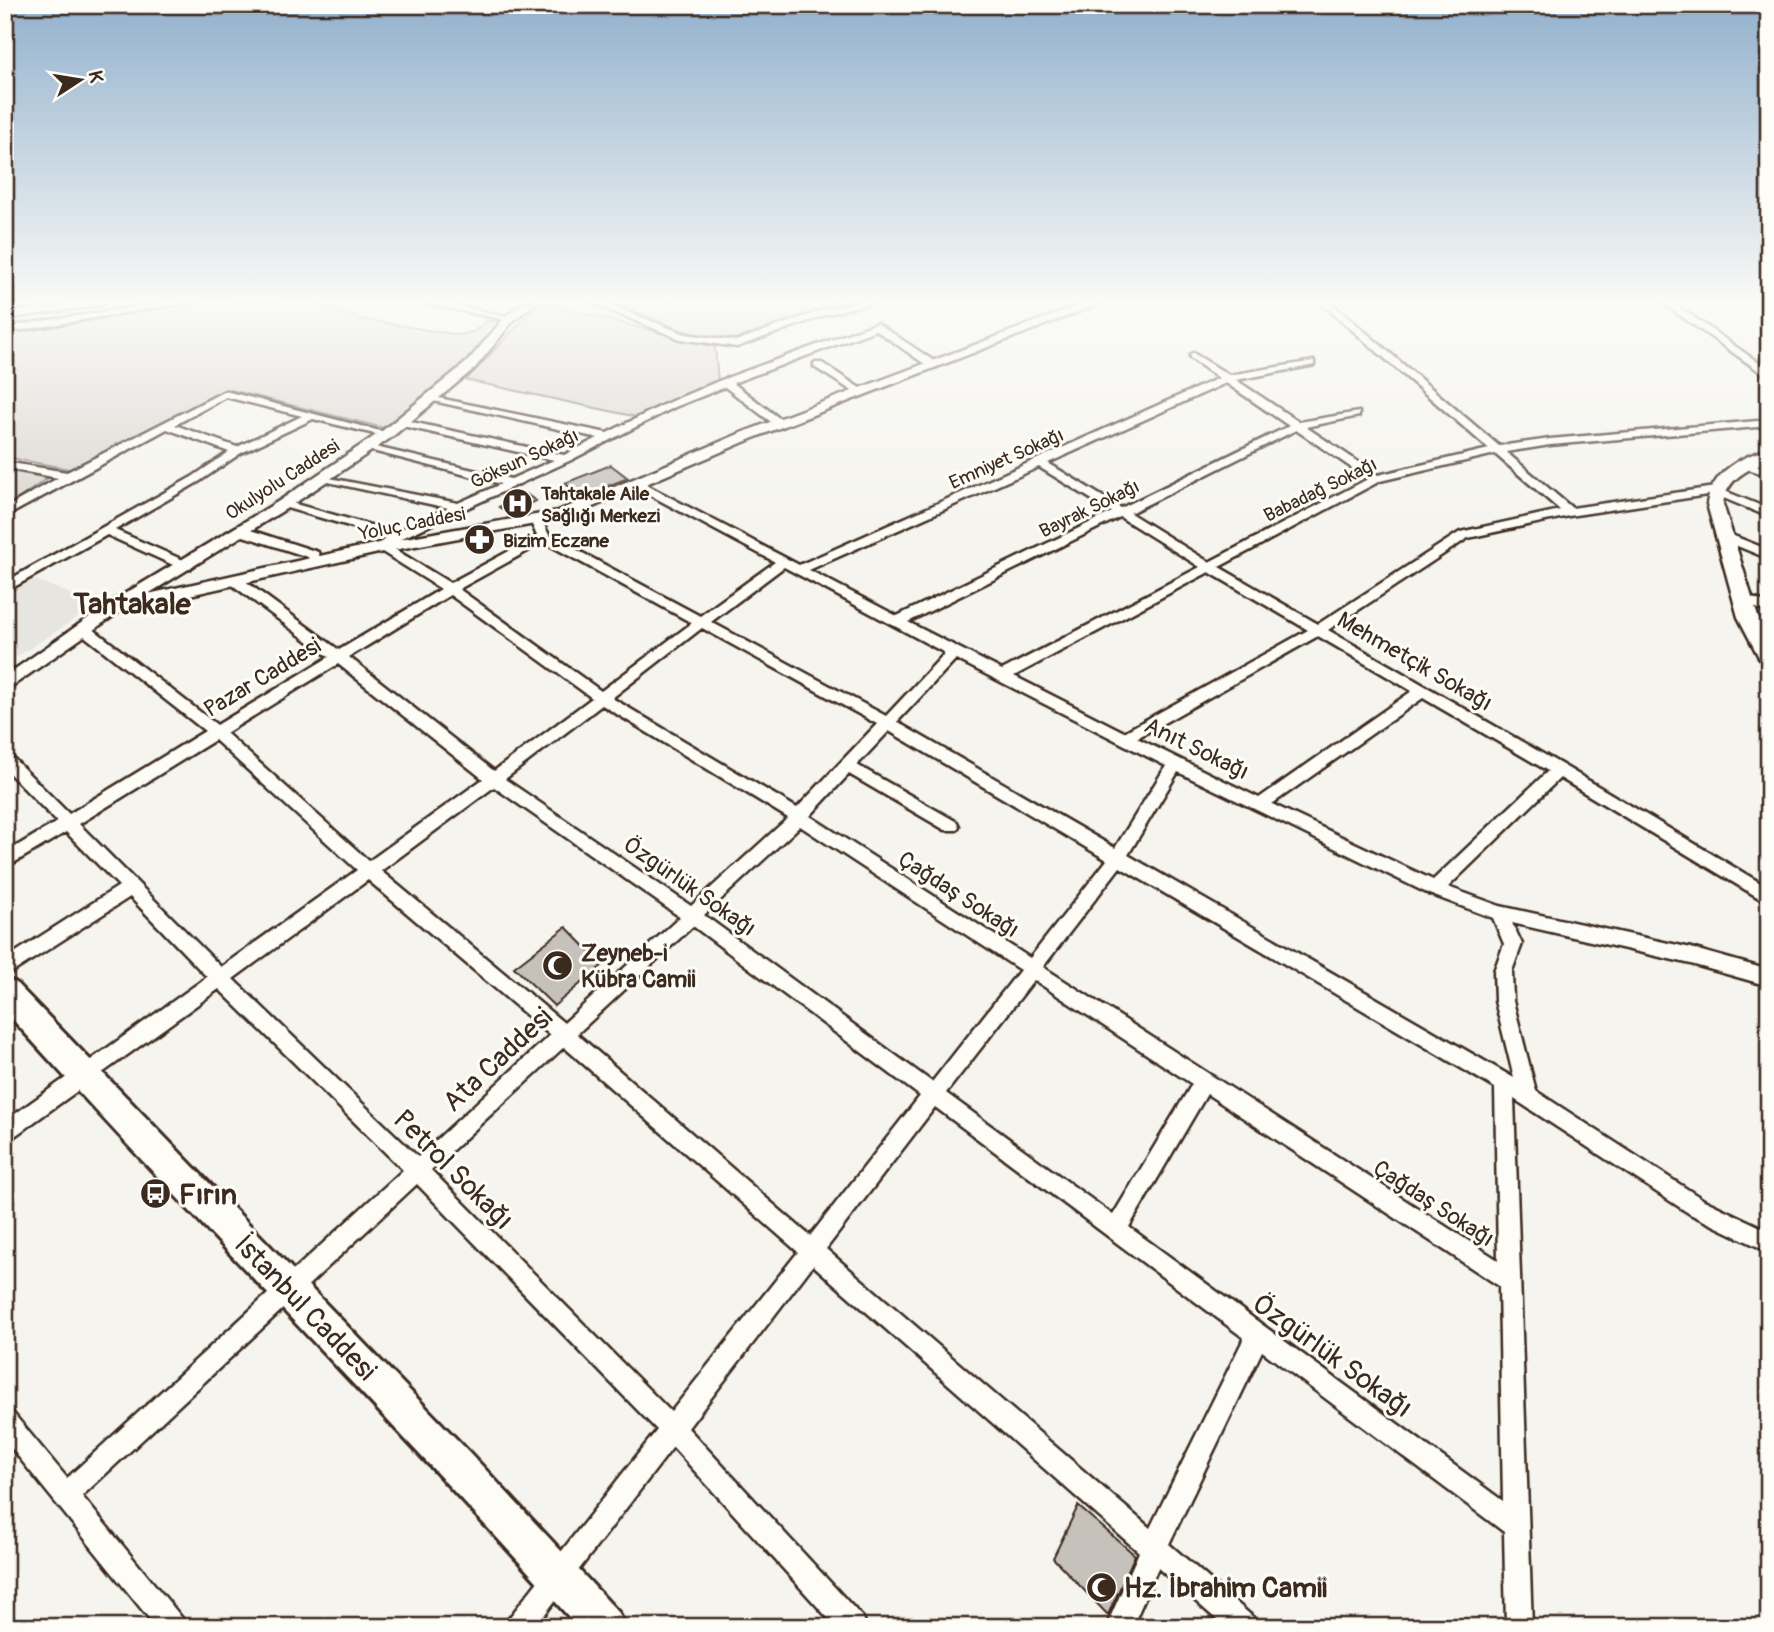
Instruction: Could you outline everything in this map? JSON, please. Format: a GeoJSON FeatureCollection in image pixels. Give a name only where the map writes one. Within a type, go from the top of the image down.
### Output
{"type":"FeatureCollection","features":[{"type":"Feature","properties":{"kind":"main road"},"geometry":{"type":"LineString","coordinates":[[1769,454],[1725,478],[1715,491],[1715,504],[1742,599],[1769,658]]}},
{"type":"Feature","properties":{"kind":"main road","name":"İstanbul Caddesi"},"geometry":{"type":"LineString","coordinates":[[5,990],[83,1077],[395,1398],[605,1627]]}},
{"type":"Feature","properties":{"kind":"street","name":"Okulyolu Caddesi"},"geometry":{"type":"LineString","coordinates":[[33,663],[117,606],[186,566],[323,478],[402,423],[456,378]]}},
{"type":"Feature","properties":{"kind":"street","name":"Göksun Sokağı"},"geometry":{"type":"LineString","coordinates":[[389,541],[565,459],[648,415],[735,378]]}},
{"type":"Feature","properties":{"kind":"street"},"geometry":{"type":"LineString","coordinates":[[839,378],[861,392]]}},
{"type":"Feature","properties":{"kind":"street","name":"Yoluç Caddesi"},"geometry":{"type":"LineString","coordinates":[[117,606],[316,562],[389,541],[562,515],[779,423],[898,378]]}},
{"type":"Feature","properties":{"kind":"street","name":"Emniyet Sokağı"},"geometry":{"type":"LineString","coordinates":[[800,569],[1230,378]]}},
{"type":"Feature","properties":{"kind":"street"},"geometry":{"type":"LineString","coordinates":[[1414,378],[1569,512]]}},
{"type":"Feature","properties":{"kind":"street"},"geometry":{"type":"LineString","coordinates":[[1226,379],[1377,479]]}},
{"type":"Feature","properties":{"kind":"street"},"geometry":{"type":"LineString","coordinates":[[725,382],[779,423]]}},
{"type":"Feature","properties":{"kind":"street"},"geometry":{"type":"LineString","coordinates":[[5,513],[225,394],[387,434]]}},
{"type":"Feature","properties":{"kind":"street"},"geometry":{"type":"LineString","coordinates":[[433,398],[609,437]]}},
{"type":"Feature","properties":{"kind":"street","name":"Bayrak Sokağı"},"geometry":{"type":"LineString","coordinates":[[897,622],[1297,426],[1355,414]]}},
{"type":"Feature","properties":{"kind":"street"},"geometry":{"type":"LineString","coordinates":[[5,588],[196,479],[237,451],[311,416]]}},
{"type":"Feature","properties":{"kind":"street"},"geometry":{"type":"LineString","coordinates":[[402,423],[565,459]]}},
{"type":"Feature","properties":{"kind":"street","name":"Babadağ Sokağı"},"geometry":{"type":"LineString","coordinates":[[1003,677],[1377,479],[1497,450],[1564,441],[1769,423]]}},
{"type":"Feature","properties":{"kind":"street"},"geometry":{"type":"LineString","coordinates":[[166,425],[237,451]]}},
{"type":"Feature","properties":{"kind":"street"},"geometry":{"type":"LineString","coordinates":[[367,448],[513,484]]}},
{"type":"Feature","properties":{"kind":"street","name":"Mehmetçik Sokağı"},"geometry":{"type":"LineString","coordinates":[[1039,462],[1209,567],[1559,770],[1769,897]]}},
{"type":"Feature","properties":{"kind":"street"},"geometry":{"type":"LineString","coordinates":[[5,465],[69,476]]}},
{"type":"Feature","properties":{"kind":"street"},"geometry":{"type":"LineString","coordinates":[[1746,465],[1769,473]]}},
{"type":"Feature","properties":{"kind":"street"},"geometry":{"type":"LineString","coordinates":[[323,478],[459,507]]}},
{"type":"Feature","properties":{"kind":"street","name":"Anıt Sokağı"},"geometry":{"type":"LineString","coordinates":[[635,483],[1003,677],[1175,764],[1435,888],[1499,913],[1691,956],[1769,978]]}},
{"type":"Feature","properties":{"kind":"street"},"geometry":{"type":"LineString","coordinates":[[1125,738],[1317,631],[1464,535],[1569,512],[1715,491],[1769,513]]}},
{"type":"Feature","properties":{"kind":"street","name":"Çağdaş Sokağı"},"geometry":{"type":"LineString","coordinates":[[284,504],[389,541],[450,589],[603,699],[799,817],[1509,1280]]}},
{"type":"Feature","properties":{"kind":"street"},"geometry":{"type":"LineString","coordinates":[[536,520],[544,537],[887,723],[1528,1097],[1697,1207],[1769,1242]]}},
{"type":"Feature","properties":{"kind":"street"},"geometry":{"type":"LineString","coordinates":[[105,530],[186,566]]}},
{"type":"Feature","properties":{"kind":"street"},"geometry":{"type":"LineString","coordinates":[[241,531],[314,555],[316,562]]}},
{"type":"Feature","properties":{"kind":"street"},"geometry":{"type":"LineString","coordinates":[[1724,536],[1769,555]]}},
{"type":"Feature","properties":{"kind":"street","name":"Pazar Caddesi"},"geometry":{"type":"LineString","coordinates":[[5,861],[450,589],[544,537]]}},
{"type":"Feature","properties":{"kind":"street"},"geometry":{"type":"LineString","coordinates":[[5,1133],[369,871],[603,699],[699,622],[783,562]]}},
{"type":"Feature","properties":{"kind":"street","name":"Özgürlük Sokağı"},"geometry":{"type":"LineString","coordinates":[[236,581],[339,657],[494,779],[692,916],[1516,1526]]}},
{"type":"Feature","properties":{"kind":"street"},"geometry":{"type":"LineString","coordinates":[[1742,599],[1769,608]]}},
{"type":"Feature","properties":{"kind":"street"},"geometry":{"type":"LineString","coordinates":[[83,628],[216,732],[369,871],[564,1035],[1245,1627]]}},
{"type":"Feature","properties":{"kind":"street","name":"Ata Caddesi"},"geometry":{"type":"LineString","coordinates":[[66,1495],[799,817],[954,652]]}},
{"type":"Feature","properties":{"kind":"street"},"geometry":{"type":"LineString","coordinates":[[5,677],[33,663]]}},
{"type":"Feature","properties":{"kind":"street"},"geometry":{"type":"LineString","coordinates":[[5,685],[33,663]]}},
{"type":"Feature","properties":{"kind":"street"},"geometry":{"type":"LineString","coordinates":[[1261,804],[1423,691]]}},
{"type":"Feature","properties":{"kind":"street","name":"Petrol Sokağı"},"geometry":{"type":"LineString","coordinates":[[5,759],[219,977],[418,1170],[672,1429],[854,1627]]}},
{"type":"Feature","properties":{"kind":"street"},"geometry":{"type":"LineString","coordinates":[[518,1627],[1118,858],[1175,764]]}},
{"type":"Feature","properties":{"kind":"street"},"geometry":{"type":"LineString","coordinates":[[847,766],[951,826]]}},
{"type":"Feature","properties":{"kind":"street"},"geometry":{"type":"LineString","coordinates":[[1435,888],[1559,770]]}},
{"type":"Feature","properties":{"kind":"street"},"geometry":{"type":"LineString","coordinates":[[5,969],[132,887]]}},
{"type":"Feature","properties":{"kind":"street"},"geometry":{"type":"LineString","coordinates":[[1499,913],[1513,944],[1503,971],[1504,1001],[1528,1097]]}},
{"type":"Feature","properties":{"kind":"street"},"geometry":{"type":"LineString","coordinates":[[1116,1230],[1204,1081]]}},
{"type":"Feature","properties":{"kind":"street"},"geometry":{"type":"LineString","coordinates":[[1504,1083],[1519,1627]]}},
{"type":"Feature","properties":{"kind":"street"},"geometry":{"type":"LineString","coordinates":[[1119,1627],[1154,1548],[1258,1335]]}},
{"type":"Feature","properties":{"kind":"street"},"geometry":{"type":"LineString","coordinates":[[5,1421],[173,1627]]}},
{"type":"Feature","properties":{"kind":"shaded area"},"geometry":{"type":"Polygon","coordinates":[[[5,378],[446,378],[384,428],[227,389],[74,470],[5,457],[5,378]]]}},
{"type":"Feature","properties":{"kind":"shaded area"},"geometry":{"type":"Polygon","coordinates":[[[718,378],[718,382],[637,417],[466,380],[718,378]]]}},
{"type":"Feature","properties":{"kind":"shaded area"},"geometry":{"type":"Polygon","coordinates":[[[5,470],[48,478],[5,508],[5,470]]]}},
{"type":"Feature","properties":{"kind":"shaded area"},"geometry":{"type":"Polygon","coordinates":[[[29,577],[97,605],[5,664],[5,590],[29,577]]]}},
{"type":"Feature","properties":{"kind":"building"},"geometry":{"type":"Polygon","coordinates":[[[611,465],[628,478],[580,497],[565,483],[611,465]]]}},
{"type":"Feature","properties":{"kind":"building","name":"Tahtakale Aile Sağlığı Merkezi"},"geometry":{"type":"Polygon","coordinates":[[[526,494],[536,501],[510,515],[499,507],[526,494]]]}},
{"type":"Feature","properties":{"kind":"building","name":"Zeyneb-i Kübra Camii"},"geometry":{"type":"Polygon","coordinates":[[[566,927],[603,965],[554,1006],[514,967],[566,927]]]}},
{"type":"Feature","properties":{"kind":"building","name":"Hz. İbrahim Camii"},"geometry":{"type":"Polygon","coordinates":[[[1078,1506],[1135,1555],[1108,1615],[1053,1558],[1078,1506]]]}},
{"type":"Feature","properties":{"kind":"place","name":"Tahtakale Aile Sağlığı Merkezi"},"geometry":{"type":"Point","coordinates":[518,504]}},
{"type":"Feature","properties":{"kind":"place","name":"Bizim Eczane"},"geometry":{"type":"Point","coordinates":[480,540]}},
{"type":"Feature","properties":{"kind":"place","name":"Zeyneb-i Kübra Camii"},"geometry":{"type":"Point","coordinates":[558,966]}},
{"type":"Feature","properties":{"kind":"place","name":"Fırın"},"geometry":{"type":"Point","coordinates":[156,1194]}},
{"type":"Feature","properties":{"kind":"place","name":"Hz. İbrahim Camii"},"geometry":{"type":"Point","coordinates":[1101,1587]}},
{"type":"Feature","properties":{"kind":"district","name":"Tahtakale"},"geometry":{"type":"Point","coordinates":[132,604]}}]}
